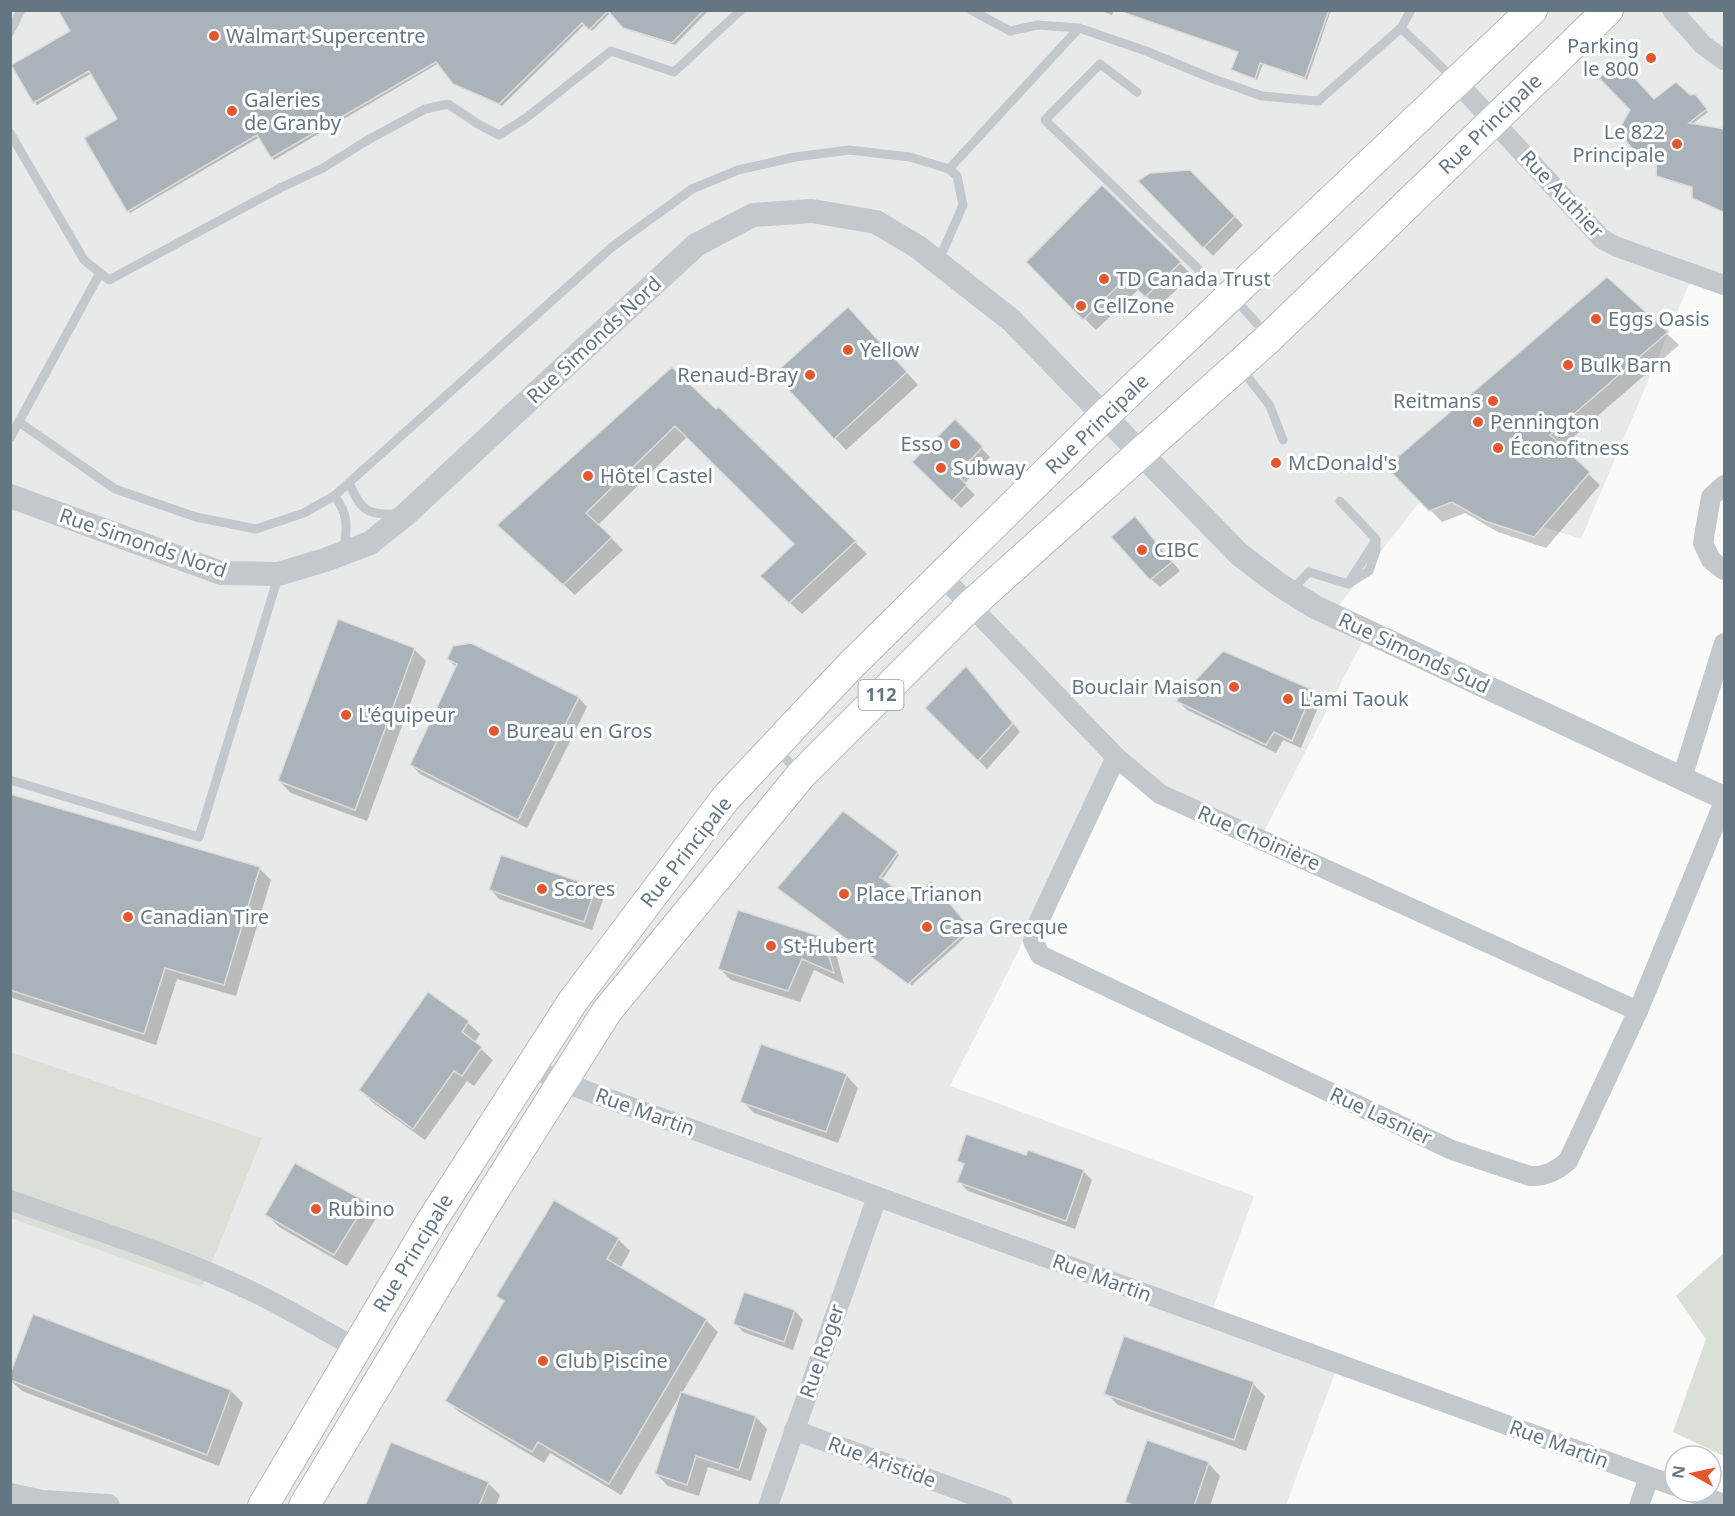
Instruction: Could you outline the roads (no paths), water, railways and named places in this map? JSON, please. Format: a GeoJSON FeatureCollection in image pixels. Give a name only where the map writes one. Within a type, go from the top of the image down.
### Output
{"type":"FeatureCollection","features":[{"type":"Feature","properties":{"kind":"main road","name":"Rue Principale"},"geometry":{"type":"LineString","coordinates":[[263,1506],[431,1222],[573,1000],[725,799],[851,665],[1105,415],[1532,10]]}},
{"type":"Feature","properties":{"kind":"main road","name":"Rue Principale"},"geometry":{"type":"LineString","coordinates":[[304,1506],[483,1208],[607,1011],[801,775],[971,605],[1269,338],[1608,10]]}},
{"type":"Feature","properties":{"kind":"street"},"geometry":{"type":"LineString","coordinates":[[1672,10],[1703,45],[1725,60]]}},
{"type":"Feature","properties":{"kind":"street","name":"Rue Authier"},"geometry":{"type":"LineString","coordinates":[[1457,82],[1602,239],[1628,251],[1725,285]]}},
{"type":"Feature","properties":{"kind":"street","name":"Rue Simonds Nord"},"geometry":{"type":"LineString","coordinates":[[10,496],[221,573],[278,574],[344,553],[370,543],[405,515],[696,245],[753,215],[813,211],[876,222],[918,247],[1011,320],[1141,453]]}},
{"type":"Feature","properties":{"kind":"street","name":"Rue Simonds Sud"},"geometry":{"type":"LineString","coordinates":[[1141,453],[1239,554],[1314,607],[1725,800]]}},
{"type":"Feature","properties":{"kind":"street"},"geometry":{"type":"LineString","coordinates":[[1725,485],[1711,497],[1704,543],[1711,560],[1725,570]]}},
{"type":"Feature","properties":{"kind":"street","name":"Rue Choinière"},"geometry":{"type":"LineString","coordinates":[[942,576],[1116,757],[1160,794],[1638,1011]]}},
{"type":"Feature","properties":{"kind":"street"},"geometry":{"type":"LineString","coordinates":[[1682,778],[1725,643]]}},
{"type":"Feature","properties":{"kind":"street","name":"Rue Lasnier"},"geometry":{"type":"LineString","coordinates":[[1116,757],[1037,925],[1033,941],[1040,955],[1452,1150],[1530,1176],[1542,1177],[1568,1161],[1638,1011],[1725,800]]}},
{"type":"Feature","properties":{"kind":"street","name":"Rue Martin"},"geometry":{"type":"LineString","coordinates":[[531,1066],[562,1082],[1663,1482]]}},
{"type":"Feature","properties":{"kind":"street","name":"Rue Roger"},"geometry":{"type":"LineString","coordinates":[[768,1506],[877,1197]]}},
{"type":"Feature","properties":{"kind":"street"},"geometry":{"type":"LineString","coordinates":[[10,1200],[209,1273],[252,1292],[356,1348]]}},
{"type":"Feature","properties":{"kind":"street","name":"Rue Aristide"},"geometry":{"type":"LineString","coordinates":[[794,1431],[1003,1506]]}},
{"type":"Feature","properties":{"kind":"street"},"geometry":{"type":"LineString","coordinates":[[1639,1506],[1649,1477]]}},
{"type":"Feature","properties":{"kind":"street"},"geometry":{"type":"LineString","coordinates":[[10,1496],[42,1502],[108,1506]]}},
{"type":"Feature","properties":{"kind":"lane"},"geometry":{"type":"LineString","coordinates":[[10,32],[21,10]]}},
{"type":"Feature","properties":{"kind":"lane"},"geometry":{"type":"LineString","coordinates":[[10,133],[84,260],[109,280],[280,188],[323,168],[366,141],[425,109],[448,104],[499,135],[526,118],[611,51],[674,72],[741,10]]}},
{"type":"Feature","properties":{"kind":"lane"},"geometry":{"type":"LineString","coordinates":[[971,10],[1010,31],[1038,25],[1079,28],[1262,96],[1318,101],[1401,28],[1411,10]]}},
{"type":"Feature","properties":{"kind":"lane"},"geometry":{"type":"LineString","coordinates":[[949,170],[1079,28]]}},
{"type":"Feature","properties":{"kind":"lane"},"geometry":{"type":"LineString","coordinates":[[1401,28],[1457,82]]}},
{"type":"Feature","properties":{"kind":"lane"},"geometry":{"type":"LineString","coordinates":[[1137,92],[1100,64],[1045,120],[1230,296],[1269,338]]}},
{"type":"Feature","properties":{"kind":"lane"},"geometry":{"type":"LineString","coordinates":[[19,422],[116,489],[196,517],[256,529],[304,513],[334,496],[612,247],[692,189],[738,170],[795,157],[849,150],[910,157],[949,170],[957,176],[963,205],[938,262]]}},
{"type":"Feature","properties":{"kind":"lane"},"geometry":{"type":"LineString","coordinates":[[10,438],[100,273]]}},
{"type":"Feature","properties":{"kind":"lane"},"geometry":{"type":"LineString","coordinates":[[1239,365],[1270,406],[1283,440]]}},
{"type":"Feature","properties":{"kind":"lane"},"geometry":{"type":"LineString","coordinates":[[349,483],[359,505],[374,514],[405,515]]}},
{"type":"Feature","properties":{"kind":"lane"},"geometry":{"type":"LineString","coordinates":[[334,496],[343,507],[347,529],[344,553]]}},
{"type":"Feature","properties":{"kind":"lane"},"geometry":{"type":"LineString","coordinates":[[1290,592],[1309,572],[1348,584],[1369,571],[1376,550],[1376,539],[1340,501]]}},
{"type":"Feature","properties":{"kind":"lane"},"geometry":{"type":"LineString","coordinates":[[10,780],[199,837],[278,574]]}},
{"type":"Feature","properties":{"kind":"lane"},"geometry":{"type":"LineString","coordinates":[[775,746],[801,775]]}},
{"type":"Feature","properties":{"kind":"place","name":"Walmart Supercentre"},"geometry":{"type":"Point","coordinates":[214,36]}},
{"type":"Feature","properties":{"kind":"place","name":"Parking le 800"},"geometry":{"type":"Point","coordinates":[1651,58]}},
{"type":"Feature","properties":{"kind":"place","name":"Galeries de Granby"},"geometry":{"type":"Point","coordinates":[232,111]}},
{"type":"Feature","properties":{"kind":"place","name":"Le 822 Principale"},"geometry":{"type":"Point","coordinates":[1677,144]}},
{"type":"Feature","properties":{"kind":"place","name":"TD Canada Trust"},"geometry":{"type":"Point","coordinates":[1104,279]}},
{"type":"Feature","properties":{"kind":"place","name":"CellZone"},"geometry":{"type":"Point","coordinates":[1081,306]}},
{"type":"Feature","properties":{"kind":"place","name":"Eggs Oasis"},"geometry":{"type":"Point","coordinates":[1596,319]}},
{"type":"Feature","properties":{"kind":"place","name":"Yellow"},"geometry":{"type":"Point","coordinates":[848,350]}},
{"type":"Feature","properties":{"kind":"place","name":"Bulk Barn"},"geometry":{"type":"Point","coordinates":[1568,365]}},
{"type":"Feature","properties":{"kind":"place","name":"Renaud-Bray"},"geometry":{"type":"Point","coordinates":[810,375]}},
{"type":"Feature","properties":{"kind":"place","name":"Reitmans"},"geometry":{"type":"Point","coordinates":[1493,401]}},
{"type":"Feature","properties":{"kind":"place","name":"Pennington"},"geometry":{"type":"Point","coordinates":[1478,422]}},
{"type":"Feature","properties":{"kind":"place","name":"Esso"},"geometry":{"type":"Point","coordinates":[955,444]}},
{"type":"Feature","properties":{"kind":"place","name":"Éconofitness"},"geometry":{"type":"Point","coordinates":[1498,448]}},
{"type":"Feature","properties":{"kind":"place","name":"McDonald's"},"geometry":{"type":"Point","coordinates":[1276,463]}},
{"type":"Feature","properties":{"kind":"place","name":"Subway"},"geometry":{"type":"Point","coordinates":[941,468]}},
{"type":"Feature","properties":{"kind":"place","name":"Hôtel Castel"},"geometry":{"type":"Point","coordinates":[588,476]}},
{"type":"Feature","properties":{"kind":"place","name":"CIBC"},"geometry":{"type":"Point","coordinates":[1142,550]}},
{"type":"Feature","properties":{"kind":"place","name":"Bouclair Maison"},"geometry":{"type":"Point","coordinates":[1234,687]}},
{"type":"Feature","properties":{"kind":"place","name":"L'ami Taouk"},"geometry":{"type":"Point","coordinates":[1288,699]}},
{"type":"Feature","properties":{"kind":"place","name":"L'équipeur"},"geometry":{"type":"Point","coordinates":[346,715]}},
{"type":"Feature","properties":{"kind":"place","name":"Bureau en Gros"},"geometry":{"type":"Point","coordinates":[494,731]}},
{"type":"Feature","properties":{"kind":"place","name":"Scores"},"geometry":{"type":"Point","coordinates":[542,889]}},
{"type":"Feature","properties":{"kind":"place","name":"Place Trianon"},"geometry":{"type":"Point","coordinates":[844,894]}},
{"type":"Feature","properties":{"kind":"place","name":"Canadian Tire"},"geometry":{"type":"Point","coordinates":[128,917]}},
{"type":"Feature","properties":{"kind":"place","name":"Casa Grecque"},"geometry":{"type":"Point","coordinates":[927,927]}},
{"type":"Feature","properties":{"kind":"place","name":"St-Hubert"},"geometry":{"type":"Point","coordinates":[771,946]}},
{"type":"Feature","properties":{"kind":"place","name":"Rubino"},"geometry":{"type":"Point","coordinates":[316,1209]}},
{"type":"Feature","properties":{"kind":"place","name":"Club Piscine"},"geometry":{"type":"Point","coordinates":[543,1361]}}]}
